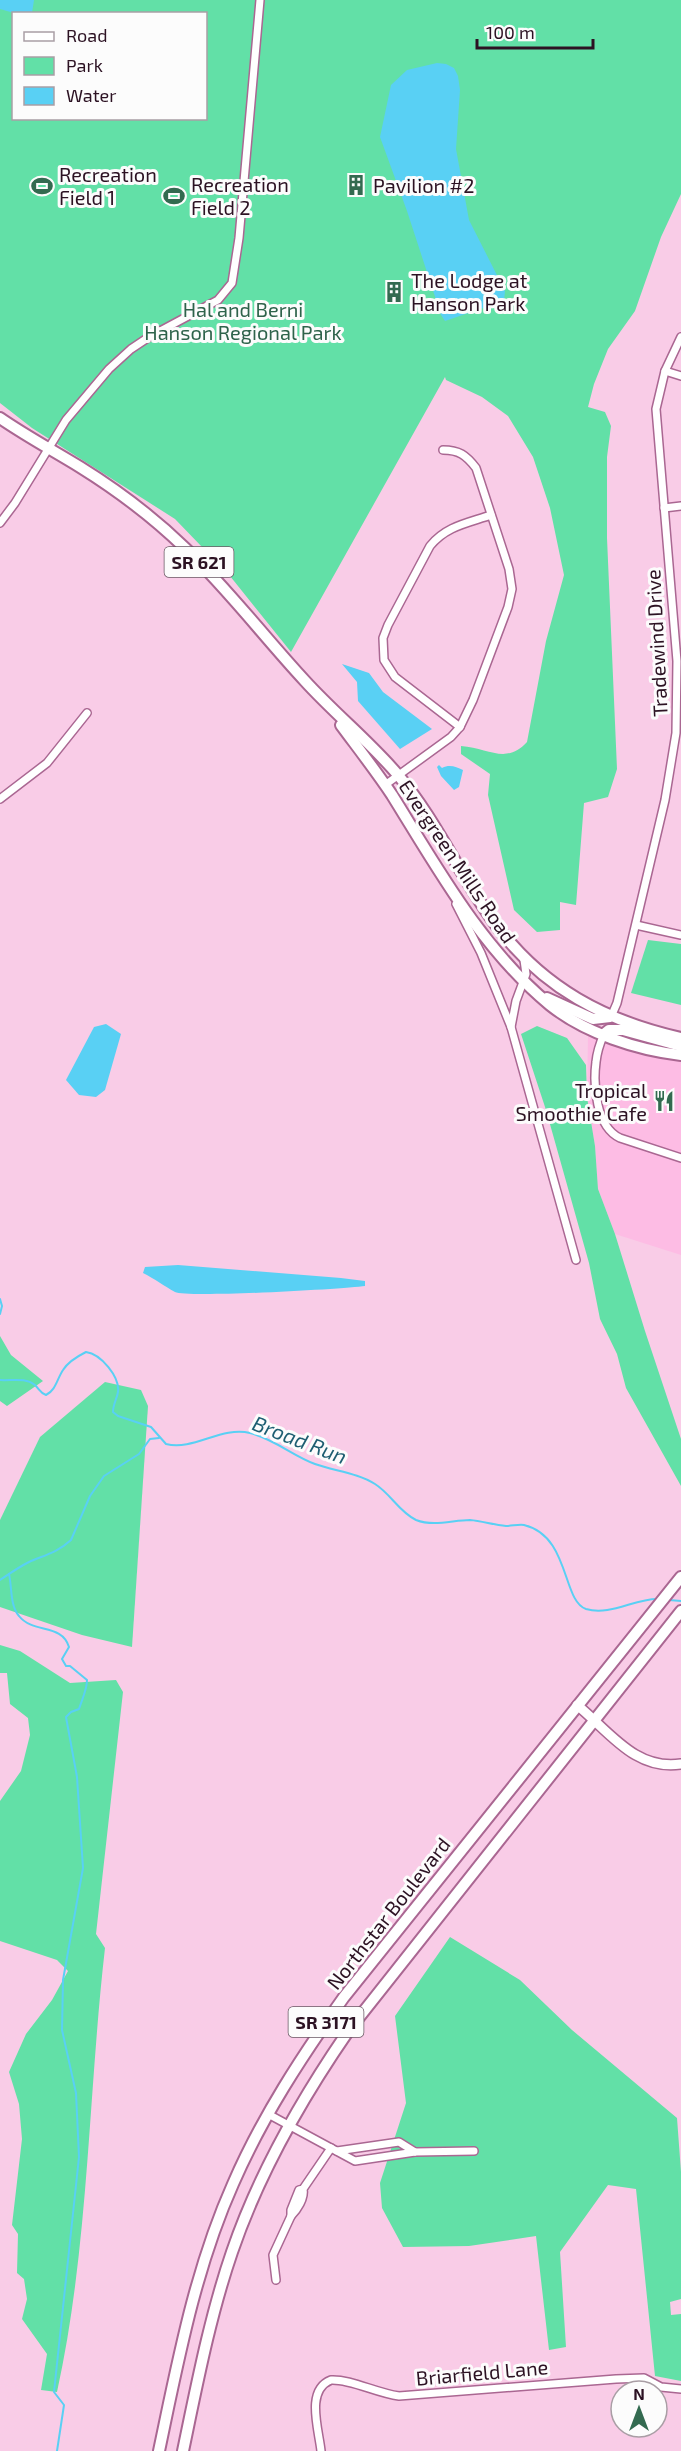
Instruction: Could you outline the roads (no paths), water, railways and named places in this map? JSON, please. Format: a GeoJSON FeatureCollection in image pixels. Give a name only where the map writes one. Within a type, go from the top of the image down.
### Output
{"type":"FeatureCollection","features":[{"type":"Feature","properties":{"kind":"main road","name":"Evergreen Mills Road"},"geometry":{"type":"LineString","coordinates":[[0,418],[82,468],[132,504],[185,548],[325,703],[399,775],[428,814],[495,924],[521,956],[578,1000],[610,1017],[681,1038]]}},
{"type":"Feature","properties":{"kind":"main road","name":"Evergreen Mills Road"},"geometry":{"type":"LineString","coordinates":[[325,703],[385,784],[478,929],[541,997],[568,1017],[604,1034],[653,1050],[681,1055]]}},
{"type":"Feature","properties":{"kind":"main road"},"geometry":{"type":"LineString","coordinates":[[541,997],[557,1001],[593,1019],[610,1017]]}},
{"type":"Feature","properties":{"kind":"main road"},"geometry":{"type":"LineString","coordinates":[[604,1034],[609,1030],[622,1030],[681,1046]]}},
{"type":"Feature","properties":{"kind":"main road","name":"Northstar Boulevard"},"geometry":{"type":"LineString","coordinates":[[159,2451],[191,2306],[205,2259],[231,2187],[268,2114],[300,2060],[344,1997],[681,1577]]}},
{"type":"Feature","properties":{"kind":"main road","name":"Northstar Boulevard"},"geometry":{"type":"LineString","coordinates":[[183,2451],[213,2313],[229,2261],[244,2219],[309,2091],[349,2030],[681,1611]]}},
{"type":"Feature","properties":{"kind":"street"},"geometry":{"type":"LineString","coordinates":[[0,523],[15,503],[66,420],[109,369],[131,349],[218,300],[232,283],[239,238],[260,0]]}},
{"type":"Feature","properties":{"kind":"street","name":"Tradewind Drive"},"geometry":{"type":"LineString","coordinates":[[610,1017],[617,1002],[636,925],[665,800],[676,733],[677,615],[664,508],[656,409],[665,371],[681,337]]}},
{"type":"Feature","properties":{"kind":"street"},"geometry":{"type":"LineString","coordinates":[[665,371],[681,376]]}},
{"type":"Feature","properties":{"kind":"street"},"geometry":{"type":"LineString","coordinates":[[385,784],[452,737],[460,727],[477,690],[508,607],[512,589],[509,569],[476,468],[456,450],[443,450]]}},
{"type":"Feature","properties":{"kind":"street"},"geometry":{"type":"LineString","coordinates":[[664,508],[681,506]]}},
{"type":"Feature","properties":{"kind":"street"},"geometry":{"type":"LineString","coordinates":[[460,727],[395,677],[384,660],[383,638],[430,546],[449,529],[491,515]]}},
{"type":"Feature","properties":{"kind":"street"},"geometry":{"type":"LineString","coordinates":[[0,799],[47,762],[87,713]]}},
{"type":"Feature","properties":{"kind":"street","name":"SR 621"},"geometry":{"type":"LineString","coordinates":[[431,857],[481,953],[511,1027],[576,1260]]}},
{"type":"Feature","properties":{"kind":"street"},"geometry":{"type":"LineString","coordinates":[[636,925],[681,935]]}},
{"type":"Feature","properties":{"kind":"street"},"geometry":{"type":"LineString","coordinates":[[511,1027],[526,968],[521,956]]}},
{"type":"Feature","properties":{"kind":"street"},"geometry":{"type":"LineString","coordinates":[[604,1034],[595,1064],[596,1087],[605,1126],[620,1138],[681,1158]]}},
{"type":"Feature","properties":{"kind":"street"},"geometry":{"type":"LineString","coordinates":[[577,1705],[641,1760],[664,1766],[681,1764]]}},
{"type":"Feature","properties":{"kind":"street"},"geometry":{"type":"LineString","coordinates":[[268,2114],[356,2161],[415,2152],[474,2151]]}},
{"type":"Feature","properties":{"kind":"street"},"geometry":{"type":"LineString","coordinates":[[276,2280],[273,2255],[291,2216],[299,2190],[303,2189],[334,2150],[399,2142],[415,2152]]}},
{"type":"Feature","properties":{"kind":"street","name":"Briarfield Lane"},"geometry":{"type":"LineString","coordinates":[[321,2451],[317,2420],[318,2393],[323,2385],[333,2380],[378,2393],[399,2396],[544,2383],[634,2378],[647,2379],[668,2388],[681,2389]]}},
{"type":"Feature","properties":{"kind":"water"},"geometry":{"type":"Polygon","coordinates":[[[0,0],[34,0],[32,12],[12,12],[0,9],[0,0]]]}},
{"type":"Feature","properties":{"kind":"water"},"geometry":{"type":"Polygon","coordinates":[[[437,63],[454,68],[458,76],[460,90],[456,149],[469,220],[505,291],[504,301],[445,321],[380,137],[391,85],[407,70],[437,63]]]}},
{"type":"Feature","properties":{"kind":"water"},"geometry":{"type":"Polygon","coordinates":[[[342,664],[369,673],[383,692],[432,729],[400,749],[358,701],[357,682],[342,664]]]}},
{"type":"Feature","properties":{"kind":"water"},"geometry":{"type":"Polygon","coordinates":[[[439,765],[442,768],[450,766],[463,770],[459,787],[454,790],[441,776],[437,767],[439,765]]]}},
{"type":"Feature","properties":{"kind":"water"},"geometry":{"type":"Polygon","coordinates":[[[106,1024],[121,1034],[105,1090],[96,1097],[79,1095],[66,1080],[94,1027],[106,1024]]]}},
{"type":"Feature","properties":{"kind":"water"},"geometry":{"type":"Polygon","coordinates":[[[178,1265],[341,1278],[365,1281],[365,1286],[186,1294],[175,1292],[143,1273],[145,1267],[178,1265]]]}},
{"type":"Feature","properties":{"kind":"waterway","name":"Broad Run"},"geometry":{"type":"LineString","coordinates":[[0,1299],[2,1306],[0,1314]]}},
{"type":"Feature","properties":{"kind":"waterway","name":"Broad Run"},"geometry":{"type":"LineString","coordinates":[[0,1380],[27,1381],[46,1395],[52,1390],[70,1362],[86,1352],[98,1357],[113,1373],[118,1386],[113,1412],[118,1416],[151,1427],[166,1444],[187,1444],[229,1433],[250,1433],[315,1464],[368,1480],[381,1488],[410,1517],[416,1520],[437,1523],[470,1520],[506,1526],[524,1525],[539,1531],[558,1554],[578,1604],[586,1609],[595,1611],[613,1609],[657,1599]]}},
{"type":"Feature","properties":{"kind":"waterway"},"geometry":{"type":"LineString","coordinates":[[0,1580],[71,1540],[90,1496],[104,1476],[139,1454],[150,1439],[159,1438]]}},
{"type":"Feature","properties":{"kind":"waterway"},"geometry":{"type":"LineString","coordinates":[[9,1574],[16,1612],[25,1622],[60,1635],[69,1647],[62,1659],[66,1666],[70,1666],[87,1680],[79,1709],[66,1717],[77,1777],[83,1868],[63,1980],[62,2030],[76,2093],[79,2157],[54,2392],[64,2405],[57,2451]]}},
{"type":"Feature","properties":{"kind":"waterway","name":"Broad Run"},"geometry":{"type":"LineString","coordinates":[[669,1600],[681,1601]]}},
{"type":"Feature","properties":{"kind":"place","name":"Pavilion #2"},"geometry":{"type":"Point","coordinates":[356,185]}},
{"type":"Feature","properties":{"kind":"place","name":"Recreation Field 1"},"geometry":{"type":"Point","coordinates":[42,186]}},
{"type":"Feature","properties":{"kind":"place","name":"Recreation Field 2"},"geometry":{"type":"Point","coordinates":[174,196]}},
{"type":"Feature","properties":{"kind":"place","name":"The Lodge at Hanson Park"},"geometry":{"type":"Point","coordinates":[394,292]}},
{"type":"Feature","properties":{"kind":"place","name":"Tropical Smoothie Cafe"},"geometry":{"type":"Point","coordinates":[664,1101]}},
{"type":"Feature","properties":{"kind":"park label","name":"Hal and Berni Hanson Regional Park"},"geometry":{"type":"Point","coordinates":[243,320]}}]}
